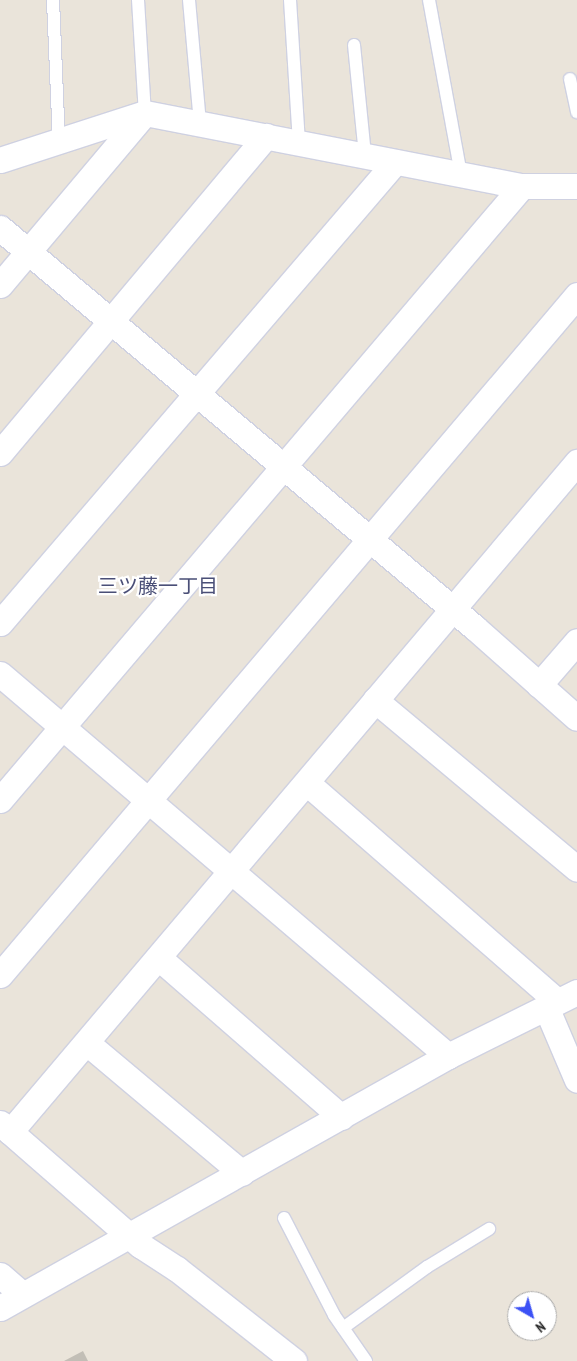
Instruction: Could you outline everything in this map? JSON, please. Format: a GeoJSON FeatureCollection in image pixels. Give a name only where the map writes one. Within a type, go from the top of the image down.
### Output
{"type":"FeatureCollection","features":[{"type":"Feature","properties":{"kind":"street"},"geometry":{"type":"LineString","coordinates":[[0,285],[145,113]]}},
{"type":"Feature","properties":{"kind":"street"},"geometry":{"type":"LineString","coordinates":[[0,160],[145,113],[522,186],[577,186]]}},
{"type":"Feature","properties":{"kind":"street"},"geometry":{"type":"LineString","coordinates":[[0,454],[266,136]]}},
{"type":"Feature","properties":{"kind":"street"},"geometry":{"type":"LineString","coordinates":[[0,623],[395,162]]}},
{"type":"Feature","properties":{"kind":"street"},"geometry":{"type":"LineString","coordinates":[[0,800],[522,186]]}},
{"type":"Feature","properties":{"kind":"street"},"geometry":{"type":"LineString","coordinates":[[0,228],[451,608],[577,718]]}},
{"type":"Feature","properties":{"kind":"street"},"geometry":{"type":"LineString","coordinates":[[0,975],[577,295]]}},
{"type":"Feature","properties":{"kind":"street"},"geometry":{"type":"LineString","coordinates":[[294,1361],[129,1236],[5,1128],[87,1044],[232,873],[451,608],[577,462]]}},
{"type":"Feature","properties":{"kind":"street"},"geometry":{"type":"LineString","coordinates":[[539,685],[577,641]]}},
{"type":"Feature","properties":{"kind":"street"},"geometry":{"type":"LineString","coordinates":[[0,674],[64,726],[232,873],[448,1056]]}},
{"type":"Feature","properties":{"kind":"street"},"geometry":{"type":"LineString","coordinates":[[375,700],[577,869]]}},
{"type":"Feature","properties":{"kind":"street"},"geometry":{"type":"LineString","coordinates":[[306,783],[560,1000],[577,1080]]}},
{"type":"Feature","properties":{"kind":"street"},"geometry":{"type":"LineString","coordinates":[[159,958],[341,1116]]}},
{"type":"Feature","properties":{"kind":"street"},"geometry":{"type":"LineString","coordinates":[[0,1308],[448,1056],[560,1000]]}},
{"type":"Feature","properties":{"kind":"street"},"geometry":{"type":"LineString","coordinates":[[87,1044],[242,1173]]}},
{"type":"Feature","properties":{"kind":"street"},"geometry":{"type":"LineString","coordinates":[[0,1276],[24,1295]]}},
{"type":"Feature","properties":{"kind":"lane"},"geometry":{"type":"LineString","coordinates":[[53,0],[59,141]]}},
{"type":"Feature","properties":{"kind":"lane"},"geometry":{"type":"LineString","coordinates":[[138,0],[145,113]]}},
{"type":"Feature","properties":{"kind":"lane"},"geometry":{"type":"LineString","coordinates":[[189,0],[200,124]]}},
{"type":"Feature","properties":{"kind":"lane"},"geometry":{"type":"LineString","coordinates":[[290,0],[298,143]]}},
{"type":"Feature","properties":{"kind":"lane"},"geometry":{"type":"LineString","coordinates":[[429,0],[461,174]]}},
{"type":"Feature","properties":{"kind":"lane"},"geometry":{"type":"LineString","coordinates":[[354,45],[364,156]]}},
{"type":"Feature","properties":{"kind":"lane"},"geometry":{"type":"LineString","coordinates":[[570,79],[577,112]]}},
{"type":"Feature","properties":{"kind":"lane"},"geometry":{"type":"LineString","coordinates":[[284,1218],[343,1328],[366,1361]]}},
{"type":"Feature","properties":{"kind":"lane"},"geometry":{"type":"LineString","coordinates":[[343,1328],[427,1267],[489,1229]]}},
{"type":"Feature","properties":{"kind":"building"},"geometry":{"type":"Polygon","coordinates":[[[83,1351],[88,1361],[64,1361],[83,1351]]]}},
{"type":"Feature","properties":{"kind":"district","name":"三ツ藤一丁目"},"geometry":{"type":"Point","coordinates":[158,586]}}]}
